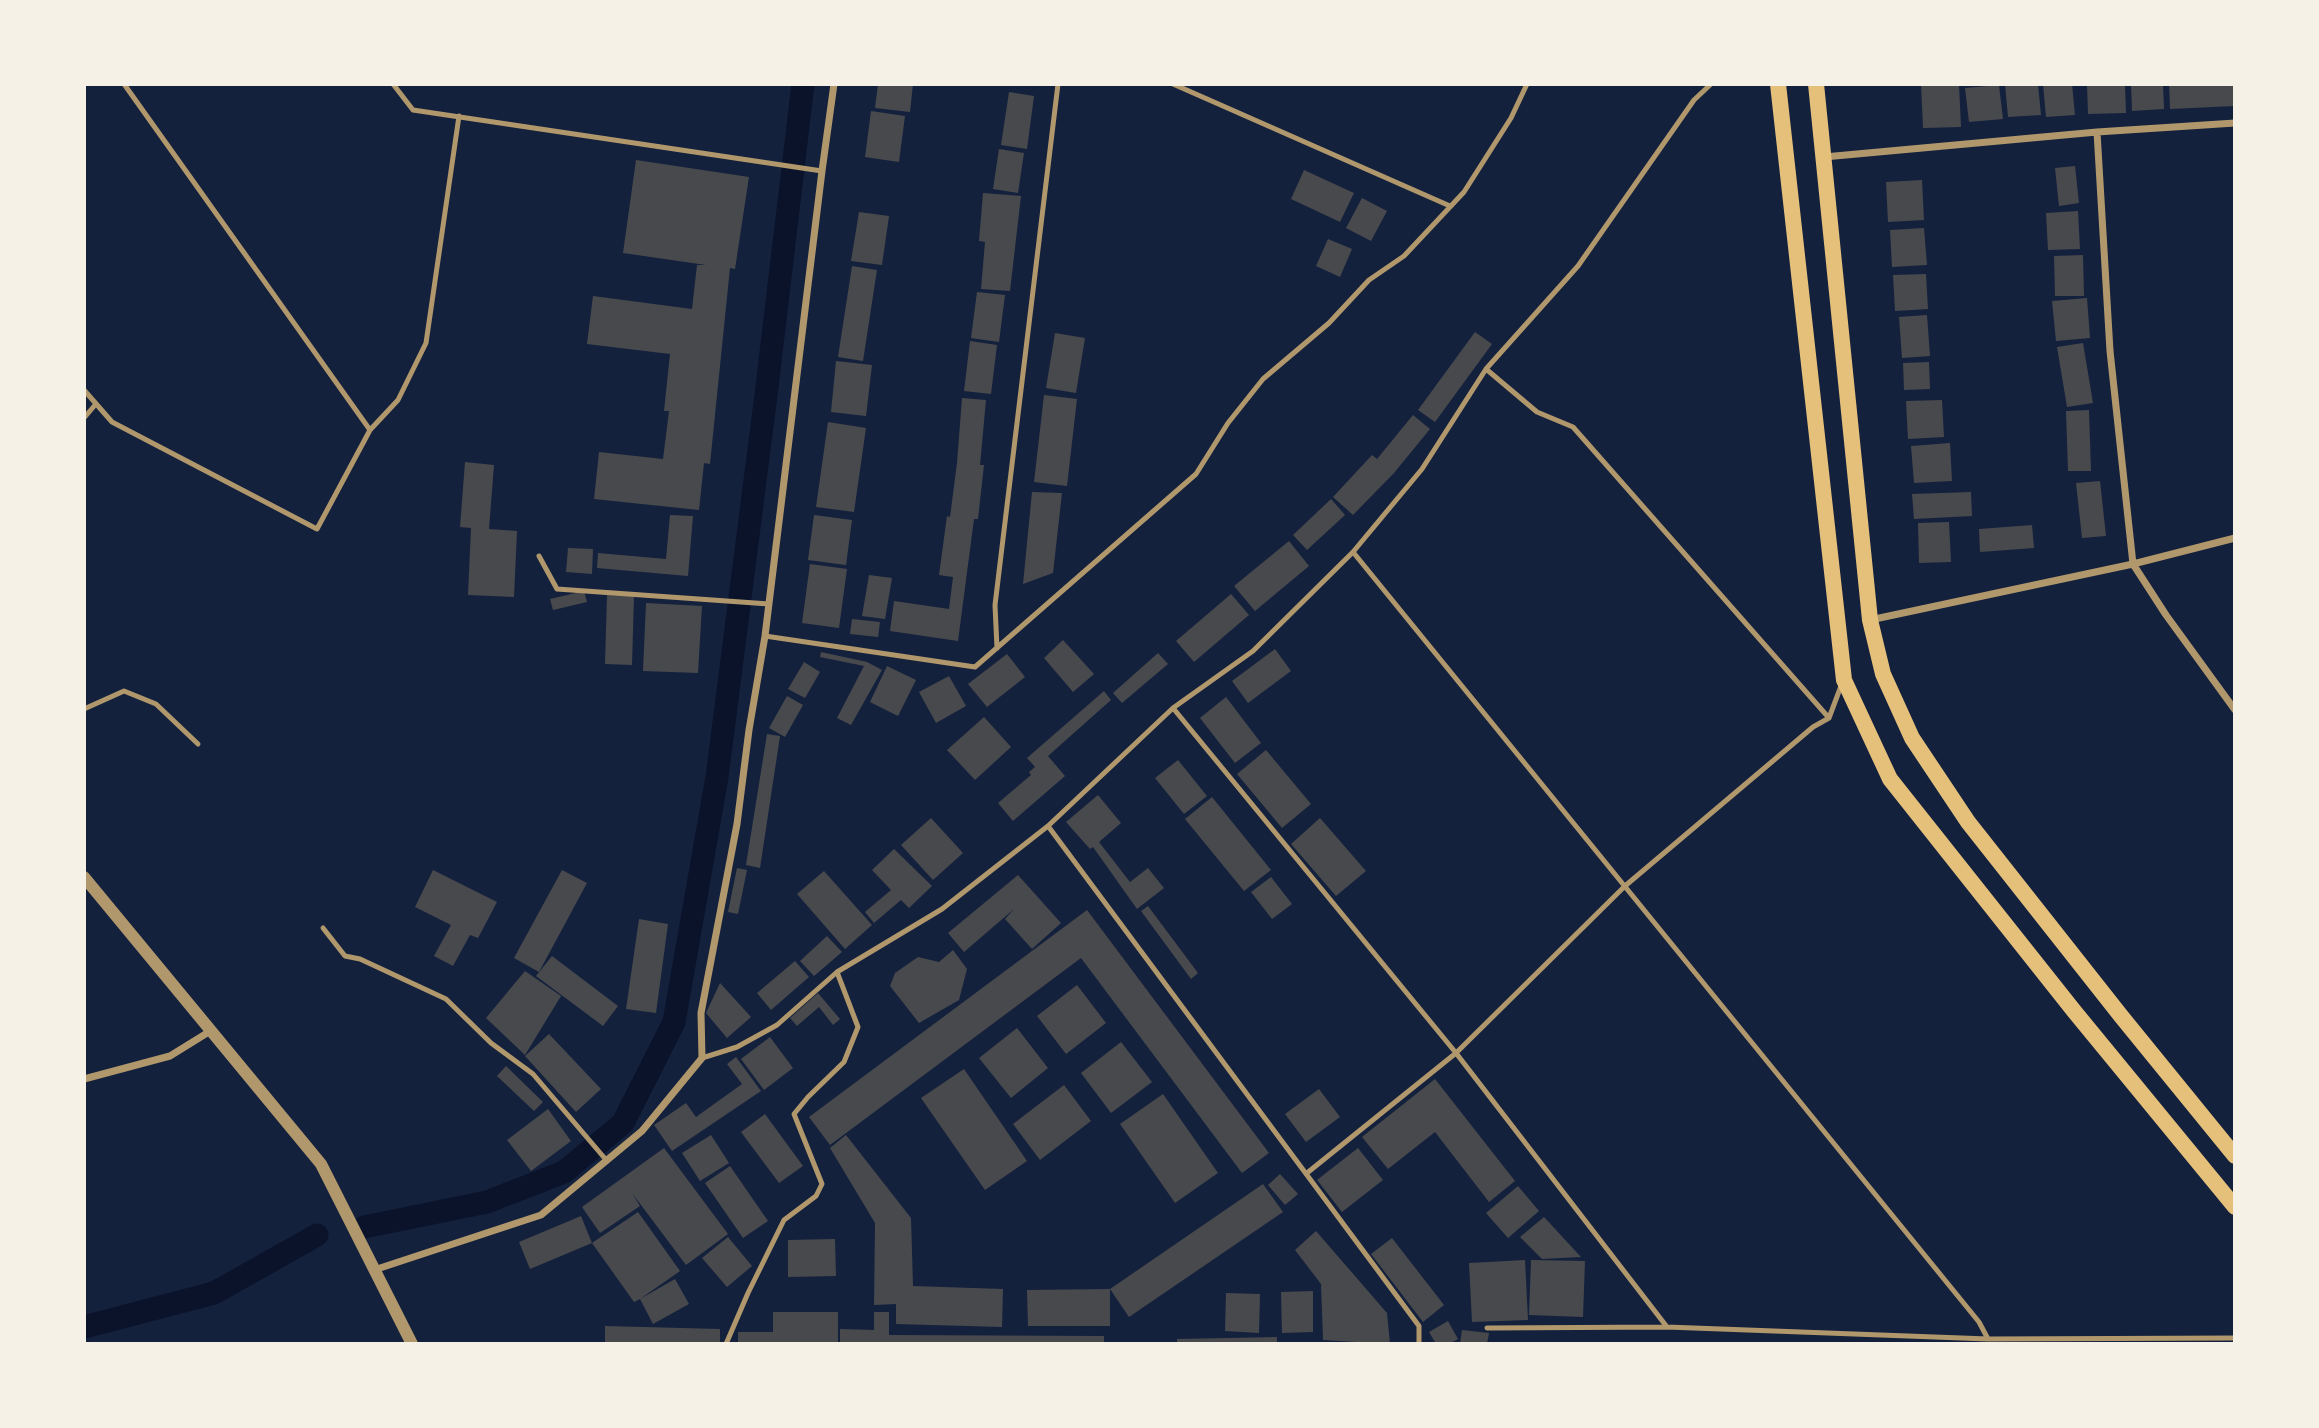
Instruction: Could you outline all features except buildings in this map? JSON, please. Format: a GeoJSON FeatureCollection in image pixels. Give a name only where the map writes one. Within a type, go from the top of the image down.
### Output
{"type":"FeatureCollection","features":[{"type":"Feature","properties":{"kind":"main road"},"geometry":{"type":"LineString","coordinates":[[1778,84],[1844,680],[1890,779],[2074,1011],[2235,1207]]}},
{"type":"Feature","properties":{"kind":"main road"},"geometry":{"type":"LineString","coordinates":[[1816,84],[1870,620],[1883,674],[1912,738],[1968,822],[2235,1156]]}},
{"type":"Feature","properties":{"kind":"street"},"geometry":{"type":"LineString","coordinates":[[373,1270],[541,1215],[642,1131],[702,1058],[702,1013],[737,824],[765,636],[834,84]]}},
{"type":"Feature","properties":{"kind":"street"},"geometry":{"type":"LineString","coordinates":[[1823,157],[2097,132],[2235,123]]}},
{"type":"Feature","properties":{"kind":"street"},"geometry":{"type":"LineString","coordinates":[[2097,132],[2110,351],[2133,564],[2166,615],[2235,710]]}},
{"type":"Feature","properties":{"kind":"street"},"geometry":{"type":"LineString","coordinates":[[1870,620],[2133,564],[2235,538]]}},
{"type":"Feature","properties":{"kind":"street"},"geometry":{"type":"LineString","coordinates":[[84,877],[321,1164],[412,1344]]}},
{"type":"Feature","properties":{"kind":"street"},"geometry":{"type":"LineString","coordinates":[[84,1079],[170,1056],[212,1030]]}},
{"type":"Feature","properties":{"kind":"lane"},"geometry":{"type":"LineString","coordinates":[[124,84],[370,430]]}},
{"type":"Feature","properties":{"kind":"lane"},"geometry":{"type":"LineString","coordinates":[[393,84],[413,110],[822,170]]}},
{"type":"Feature","properties":{"kind":"lane"},"geometry":{"type":"LineString","coordinates":[[997,648],[995,605],[1058,84]]}},
{"type":"Feature","properties":{"kind":"lane"},"geometry":{"type":"LineString","coordinates":[[1173,84],[1450,206]]}},
{"type":"Feature","properties":{"kind":"lane"},"geometry":{"type":"LineString","coordinates":[[765,636],[975,667],[1196,474],[1228,423],[1263,379],[1329,323],[1369,280],[1404,257],[1464,192],[1511,118],[1527,84]]}},
{"type":"Feature","properties":{"kind":"lane"},"geometry":{"type":"LineString","coordinates":[[702,1058],[737,1047],[778,1025],[837,972],[942,909],[1048,826],[1173,708],[1254,651],[1353,552],[1422,469],[1486,369],[1578,266],[1694,100],[1711,84]]}},
{"type":"Feature","properties":{"kind":"lane"},"geometry":{"type":"LineString","coordinates":[[84,390],[112,422],[317,529],[370,430],[398,400],[426,343],[459,116]]}},
{"type":"Feature","properties":{"kind":"lane"},"geometry":{"type":"LineString","coordinates":[[1486,369],[1536,412],[1573,427],[1829,718]]}},
{"type":"Feature","properties":{"kind":"lane"},"geometry":{"type":"LineString","coordinates":[[84,418],[95,405]]}},
{"type":"Feature","properties":{"kind":"lane"},"geometry":{"type":"LineString","coordinates":[[1353,552],[1979,1322],[1988,1339]]}},
{"type":"Feature","properties":{"kind":"lane"},"geometry":{"type":"LineString","coordinates":[[539,556],[557,589],[769,604]]}},
{"type":"Feature","properties":{"kind":"lane"},"geometry":{"type":"LineString","coordinates":[[1307,1173],[1456,1053],[1625,886],[1813,727],[1829,718],[1844,680]]}},
{"type":"Feature","properties":{"kind":"lane"},"geometry":{"type":"LineString","coordinates":[[84,709],[124,691],[156,704],[198,744]]}},
{"type":"Feature","properties":{"kind":"lane"},"geometry":{"type":"LineString","coordinates":[[1173,708],[1456,1053],[1667,1327]]}},
{"type":"Feature","properties":{"kind":"lane"},"geometry":{"type":"LineString","coordinates":[[1048,826],[1419,1326],[1419,1344]]}},
{"type":"Feature","properties":{"kind":"lane"},"geometry":{"type":"LineString","coordinates":[[323,928],[345,956],[360,959],[446,999],[491,1043],[533,1074],[607,1161]]}},
{"type":"Feature","properties":{"kind":"lane"},"geometry":{"type":"LineString","coordinates":[[726,1344],[784,1220],[816,1196],[822,1184],[794,1114],[844,1062],[858,1027],[837,972]]}},
{"type":"Feature","properties":{"kind":"lane"},"geometry":{"type":"LineString","coordinates":[[1487,1328],[1667,1327],[1988,1339],[2235,1338]]}},
{"type":"Feature","properties":{"kind":"waterway"},"geometry":{"type":"LineString","coordinates":[[364,1227],[487,1202],[564,1172],[623,1123],[674,1022],[717,777],[803,84]]}},
{"type":"Feature","properties":{"kind":"waterway"},"geometry":{"type":"LineString","coordinates":[[84,1327],[214,1293],[317,1235]]}}]}
